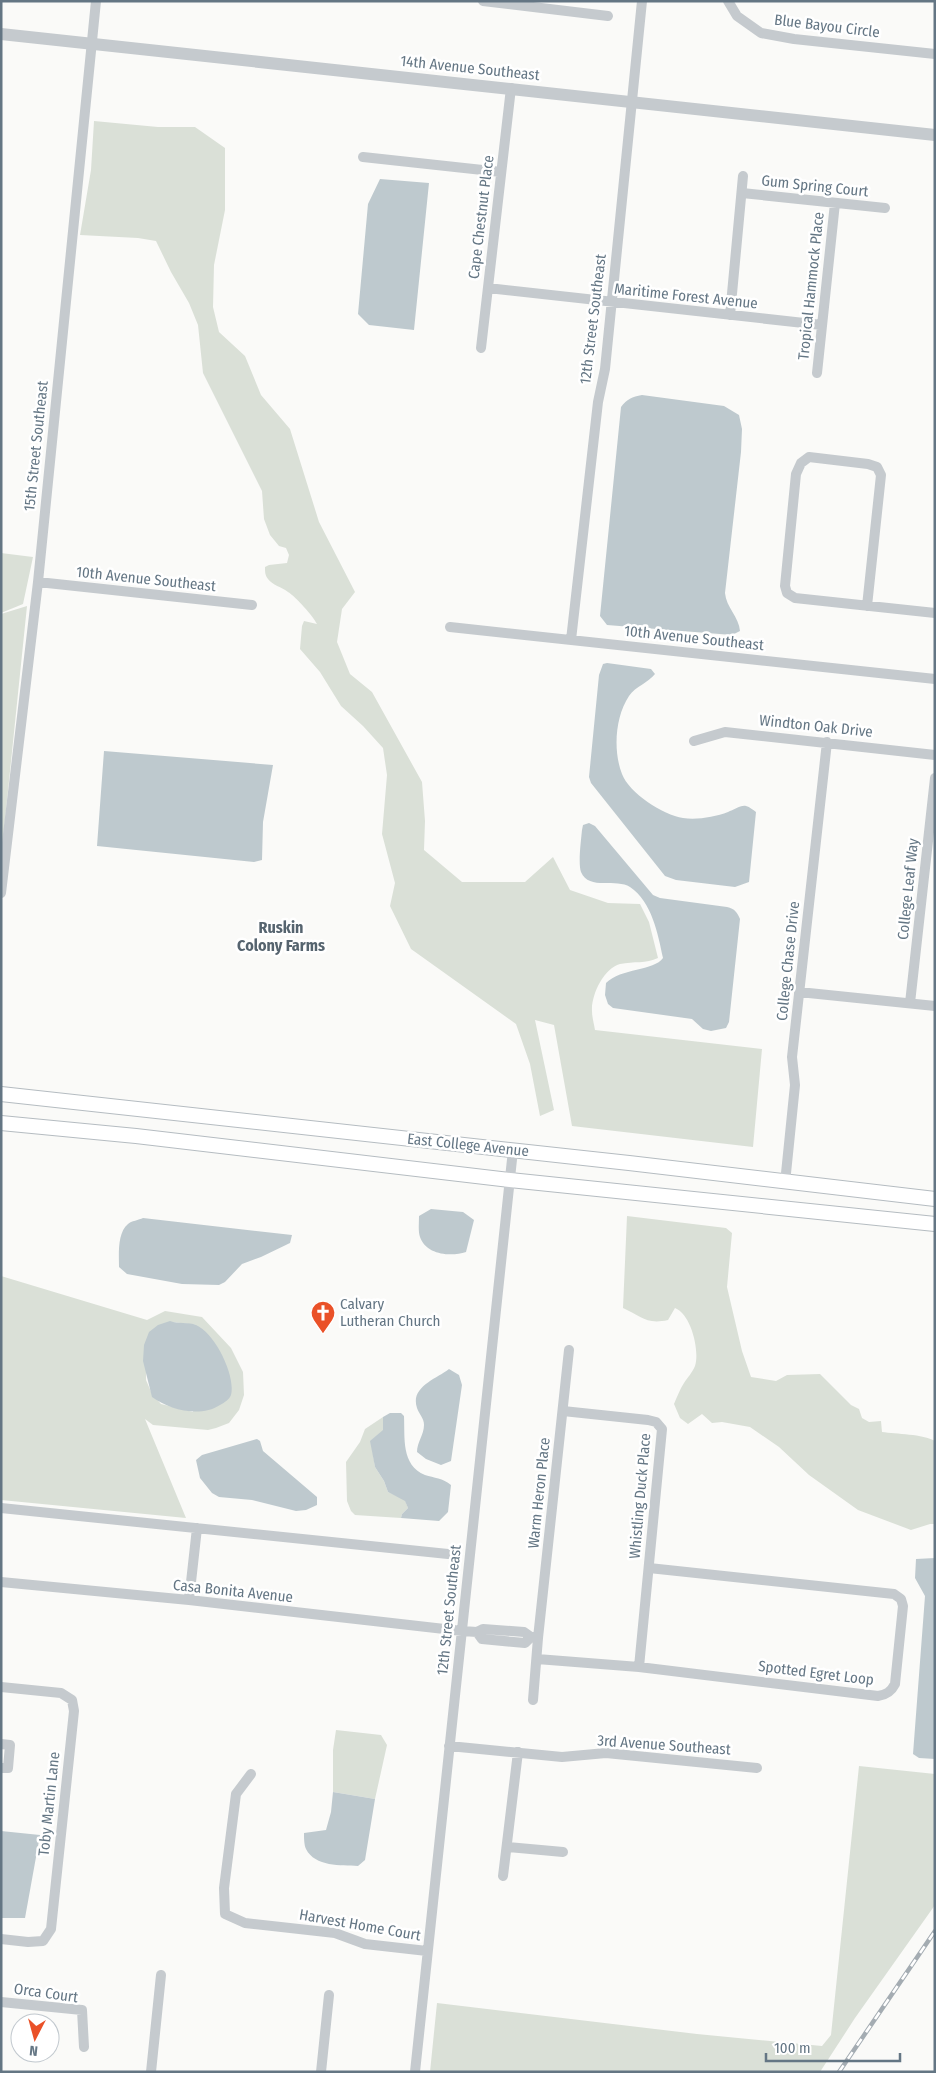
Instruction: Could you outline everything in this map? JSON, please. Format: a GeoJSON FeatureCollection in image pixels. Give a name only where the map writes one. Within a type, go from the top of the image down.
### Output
{"type":"FeatureCollection","features":[{"type":"Feature","properties":{"kind":"main road","name":"East College Avenue"},"geometry":{"type":"LineString","coordinates":[[1,1094],[513,1150],[935,1199]]}},
{"type":"Feature","properties":{"kind":"main road","name":"East College Avenue"},"geometry":{"type":"LineString","coordinates":[[1,1123],[136,1136],[510,1180],[935,1224]]}},
{"type":"Feature","properties":{"kind":"street","name":"15th Street Southeast"},"geometry":{"type":"LineString","coordinates":[[1,893],[38,582],[96,1]]}},
{"type":"Feature","properties":{"kind":"street"},"geometry":{"type":"LineString","coordinates":[[483,1],[558,6],[608,16]]}},
{"type":"Feature","properties":{"kind":"street","name":"12th Street Southeast"},"geometry":{"type":"LineString","coordinates":[[571,640],[598,402],[604,369],[630,102],[642,1]]}},
{"type":"Feature","properties":{"kind":"street","name":"Blue Bayou Circle"},"geometry":{"type":"LineString","coordinates":[[728,1],[737,16],[761,33],[794,39],[935,54]]}},
{"type":"Feature","properties":{"kind":"street","name":"14th Avenue Southeast"},"geometry":{"type":"LineString","coordinates":[[1,34],[935,135]]}},
{"type":"Feature","properties":{"kind":"street","name":"Cape Chestnut Place"},"geometry":{"type":"LineString","coordinates":[[481,348],[511,88]]}},
{"type":"Feature","properties":{"kind":"street"},"geometry":{"type":"LineString","coordinates":[[363,157],[501,172]]}},
{"type":"Feature","properties":{"kind":"street"},"geometry":{"type":"LineString","coordinates":[[730,315],[744,176]]}},
{"type":"Feature","properties":{"kind":"street","name":"Gum Spring Court"},"geometry":{"type":"LineString","coordinates":[[742,193],[885,208]]}},
{"type":"Feature","properties":{"kind":"street","name":"Tropical Hammock Place"},"geometry":{"type":"LineString","coordinates":[[817,373],[835,203]]}},
{"type":"Feature","properties":{"kind":"street","name":"Maritime Forest Avenue"},"geometry":{"type":"LineString","coordinates":[[488,288],[822,325]]}},
{"type":"Feature","properties":{"kind":"street"},"geometry":{"type":"LineString","coordinates":[[867,606],[881,475],[877,467],[868,464],[809,457],[802,463],[796,474],[785,586],[787,593],[795,598],[867,606],[935,613]]}},
{"type":"Feature","properties":{"kind":"street","name":"10th Avenue Southeast"},"geometry":{"type":"LineString","coordinates":[[38,582],[252,606]]}},
{"type":"Feature","properties":{"kind":"street","name":"10th Avenue Southeast"},"geometry":{"type":"LineString","coordinates":[[450,627],[935,679]]}},
{"type":"Feature","properties":{"kind":"street","name":"Windton Oak Drive"},"geometry":{"type":"LineString","coordinates":[[694,741],[725,732],[935,755]]}},
{"type":"Feature","properties":{"kind":"street","name":"College Chase Drive"},"geometry":{"type":"LineString","coordinates":[[785,1182],[795,1085],[792,1057],[826,742]]}},
{"type":"Feature","properties":{"kind":"street","name":"College Leaf Way"},"geometry":{"type":"LineString","coordinates":[[910,1003],[935,778]]}},
{"type":"Feature","properties":{"kind":"street"},"geometry":{"type":"LineString","coordinates":[[800,992],[935,1006]]}},
{"type":"Feature","properties":{"kind":"street","name":"12th Street Southeast"},"geometry":{"type":"LineString","coordinates":[[415,2072],[513,1150]]}},
{"type":"Feature","properties":{"kind":"street","name":"Warm Heron Place"},"geometry":{"type":"LineString","coordinates":[[533,1700],[537,1659],[535,1638],[569,1350]]}},
{"type":"Feature","properties":{"kind":"street","name":"Whistling Duck Place"},"geometry":{"type":"LineString","coordinates":[[563,1411],[648,1420],[656,1422],[662,1429],[639,1666]]}},
{"type":"Feature","properties":{"kind":"street"},"geometry":{"type":"LineString","coordinates":[[1,1508],[448,1554]]}},
{"type":"Feature","properties":{"kind":"street"},"geometry":{"type":"LineString","coordinates":[[189,1600],[197,1528]]}},
{"type":"Feature","properties":{"kind":"street","name":"Spotted Egret Loop"},"geometry":{"type":"LineString","coordinates":[[537,1659],[639,1666],[878,1696],[885,1695],[896,1684],[903,1606],[901,1599],[894,1594],[649,1568]]}},
{"type":"Feature","properties":{"kind":"street","name":"Casa Bonita Avenue"},"geometry":{"type":"LineString","coordinates":[[1,1582],[189,1600],[477,1632],[482,1639],[525,1643],[535,1638]]}},
{"type":"Feature","properties":{"kind":"street","name":"Toby Martin Lane"},"geometry":{"type":"LineString","coordinates":[[1,1687],[61,1693],[72,1700],[74,1711],[51,1929],[43,1941],[28,1942],[1,1939]]}},
{"type":"Feature","properties":{"kind":"street"},"geometry":{"type":"LineString","coordinates":[[1,1744],[10,1745],[4,1768]]}},
{"type":"Feature","properties":{"kind":"street","name":"3rd Avenue Southeast"},"geometry":{"type":"LineString","coordinates":[[449,1746],[562,1757],[606,1753],[757,1768]]}},
{"type":"Feature","properties":{"kind":"street"},"geometry":{"type":"LineString","coordinates":[[503,1876],[518,1752]]}},
{"type":"Feature","properties":{"kind":"street","name":"Harvest Home Court"},"geometry":{"type":"LineString","coordinates":[[251,1774],[236,1794],[224,1888],[225,1914],[245,1923],[335,1933],[365,1944],[427,1952]]}},
{"type":"Feature","properties":{"kind":"street"},"geometry":{"type":"LineString","coordinates":[[508,1847],[563,1852]]}},
{"type":"Feature","properties":{"kind":"street"},"geometry":{"type":"LineString","coordinates":[[151,2072],[161,1975]]}},
{"type":"Feature","properties":{"kind":"street"},"geometry":{"type":"LineString","coordinates":[[321,2072],[329,1995]]}},
{"type":"Feature","properties":{"kind":"street","name":"Orca Court"},"geometry":{"type":"LineString","coordinates":[[1,2002],[82,2010],[84,2047]]}},
{"type":"Feature","properties":{"kind":"shaded area"},"geometry":{"type":"Polygon","coordinates":[[[94,121],[158,127],[195,127],[225,148],[225,210],[214,265],[213,307],[219,332],[245,356],[261,395],[290,429],[319,522],[355,592],[342,609],[337,642],[350,674],[372,692],[422,782],[425,821],[424,850],[462,882],[525,882],[553,857],[570,890],[608,903],[640,904],[649,922],[658,958],[649,961],[620,964],[604,976],[596,990],[592,1005],[595,1030],[762,1049],[753,1147],[572,1126],[554,1025],[535,1020],[554,1110],[540,1116],[530,1064],[516,1024],[411,949],[390,906],[395,883],[382,834],[387,775],[383,748],[341,706],[320,672],[300,649],[304,621],[317,624],[315,621],[295,598],[286,590],[272,583],[266,576],[265,567],[287,563],[289,555],[286,548],[279,546],[270,535],[264,519],[262,491],[203,373],[198,325],[189,303],[156,241],[138,238],[80,235],[91,170],[94,121]]]}},
{"type":"Feature","properties":{"kind":"shaded area"},"geometry":{"type":"Polygon","coordinates":[[[380,179],[429,183],[414,330],[369,325],[358,314],[368,204],[380,179]]]}},
{"type":"Feature","properties":{"kind":"shaded area"},"geometry":{"type":"Polygon","coordinates":[[[642,395],[724,406],[739,415],[742,429],[741,452],[725,593],[740,631],[732,635],[607,625],[600,616],[621,407],[630,399],[642,395]]]}},
{"type":"Feature","properties":{"kind":"shaded area"},"geometry":{"type":"Polygon","coordinates":[[[1,553],[33,557],[23,604],[1,613],[1,553]]]}},
{"type":"Feature","properties":{"kind":"shaded area"},"geometry":{"type":"Polygon","coordinates":[[[27,606],[2,849],[1,614],[27,606]]]}},
{"type":"Feature","properties":{"kind":"shaded area"},"geometry":{"type":"Polygon","coordinates":[[[603,664],[651,669],[655,674],[629,696],[624,704],[618,724],[617,755],[626,781],[639,795],[657,808],[683,818],[712,817],[744,806],[756,812],[749,882],[735,887],[676,880],[665,876],[591,783],[589,777],[599,675],[603,664]]]}},
{"type":"Feature","properties":{"kind":"shaded area"},"geometry":{"type":"Polygon","coordinates":[[[104,751],[273,765],[263,822],[262,860],[254,862],[97,846],[104,751]]]}},
{"type":"Feature","properties":{"kind":"shaded area"},"geometry":{"type":"Polygon","coordinates":[[[589,823],[595,826],[653,895],[660,898],[727,907],[737,913],[740,919],[729,1022],[726,1028],[711,1031],[703,1029],[692,1019],[613,1008],[608,1004],[605,995],[606,983],[612,978],[652,965],[663,958],[653,919],[638,893],[624,885],[590,881],[581,872],[582,830],[583,825],[589,823]]]}},
{"type":"Feature","properties":{"kind":"shaded area"},"geometry":{"type":"Polygon","coordinates":[[[431,1209],[463,1212],[474,1220],[466,1252],[460,1254],[440,1253],[433,1251],[423,1243],[419,1232],[419,1216],[431,1209]]]}},
{"type":"Feature","properties":{"kind":"shaded area"},"geometry":{"type":"Polygon","coordinates":[[[627,1216],[726,1228],[732,1233],[727,1287],[742,1351],[751,1377],[776,1381],[787,1375],[820,1374],[851,1405],[859,1409],[862,1418],[869,1422],[881,1421],[882,1432],[917,1436],[935,1441],[935,1524],[911,1530],[858,1510],[809,1475],[779,1447],[750,1427],[722,1422],[712,1423],[702,1414],[688,1424],[680,1418],[674,1404],[695,1366],[696,1351],[693,1334],[686,1317],[675,1308],[668,1320],[649,1321],[623,1308],[627,1216]]]}},
{"type":"Feature","properties":{"kind":"shaded area"},"geometry":{"type":"Polygon","coordinates":[[[143,1218],[292,1235],[290,1243],[242,1264],[225,1282],[219,1285],[182,1284],[127,1274],[119,1267],[119,1244],[124,1228],[129,1223],[143,1218]]]}},
{"type":"Feature","properties":{"kind":"shaded area"},"geometry":{"type":"Polygon","coordinates":[[[1,1276],[147,1320],[165,1311],[202,1317],[231,1348],[243,1372],[244,1395],[239,1410],[229,1423],[208,1430],[153,1425],[145,1419],[186,1518],[1,1500],[1,1276]],[[173,1322],[146,1369],[146,1380],[152,1394],[161,1404],[193,1412],[196,1325],[173,1322]]]}},
{"type":"Feature","properties":{"kind":"shaded area"},"geometry":{"type":"Polygon","coordinates":[[[170,1321],[196,1325],[217,1346],[227,1367],[232,1387],[231,1395],[225,1402],[212,1409],[194,1412],[167,1406],[152,1397],[143,1361],[144,1345],[149,1332],[158,1325],[170,1321]]]}},
{"type":"Feature","properties":{"kind":"shaded area"},"geometry":{"type":"Polygon","coordinates":[[[449,1369],[459,1375],[462,1385],[451,1461],[441,1465],[426,1459],[417,1452],[424,1425],[416,1401],[417,1394],[426,1384],[449,1369]]]}},
{"type":"Feature","properties":{"kind":"shaded area"},"geometry":{"type":"Polygon","coordinates":[[[390,1413],[401,1413],[404,1416],[406,1450],[412,1465],[425,1475],[451,1485],[448,1512],[439,1521],[401,1518],[408,1508],[405,1501],[388,1492],[384,1481],[375,1467],[370,1441],[383,1430],[383,1417],[390,1413]]]}},
{"type":"Feature","properties":{"kind":"shaded area"},"geometry":{"type":"Polygon","coordinates":[[[383,1417],[384,1430],[371,1441],[375,1467],[384,1481],[388,1492],[405,1500],[408,1508],[401,1518],[355,1515],[347,1501],[346,1462],[360,1442],[365,1429],[383,1417]]]}},
{"type":"Feature","properties":{"kind":"shaded area"},"geometry":{"type":"Polygon","coordinates":[[[257,1439],[260,1441],[263,1451],[317,1497],[317,1505],[306,1510],[296,1511],[252,1500],[219,1497],[212,1493],[200,1478],[196,1460],[202,1455],[257,1439]]]}},
{"type":"Feature","properties":{"kind":"shaded area"},"geometry":{"type":"Polygon","coordinates":[[[935,1558],[935,1759],[919,1758],[913,1754],[925,1596],[915,1578],[916,1559],[935,1558]]]}},
{"type":"Feature","properties":{"kind":"shaded area"},"geometry":{"type":"Polygon","coordinates":[[[336,1730],[381,1735],[387,1745],[375,1799],[333,1792],[333,1750],[336,1730]]]}},
{"type":"Feature","properties":{"kind":"shaded area"},"geometry":{"type":"Polygon","coordinates":[[[859,1766],[935,1774],[935,1905],[855,2018],[820,2072],[430,2072],[437,2003],[697,2034],[822,2046],[831,2035],[859,1766]]]}},
{"type":"Feature","properties":{"kind":"shaded area"},"geometry":{"type":"Polygon","coordinates":[[[333,1792],[375,1799],[365,1860],[358,1866],[322,1862],[310,1855],[305,1847],[304,1833],[326,1830],[331,1812],[333,1792]]]}},
{"type":"Feature","properties":{"kind":"shaded area"},"geometry":{"type":"Polygon","coordinates":[[[1,1831],[40,1835],[25,1918],[1,1918],[1,1831]]]}},
{"type":"Feature","properties":{"kind":"railway"},"geometry":{"type":"LineString","coordinates":[[839,2072],[935,1931]]}},
{"type":"Feature","properties":{"kind":"place","name":"Calvary Lutheran Church"},"geometry":{"type":"Point","coordinates":[323,1334]}},
{"type":"Feature","properties":{"kind":"district","name":"Ruskin Colony Farms"},"geometry":{"type":"Point","coordinates":[281,936]}}]}
